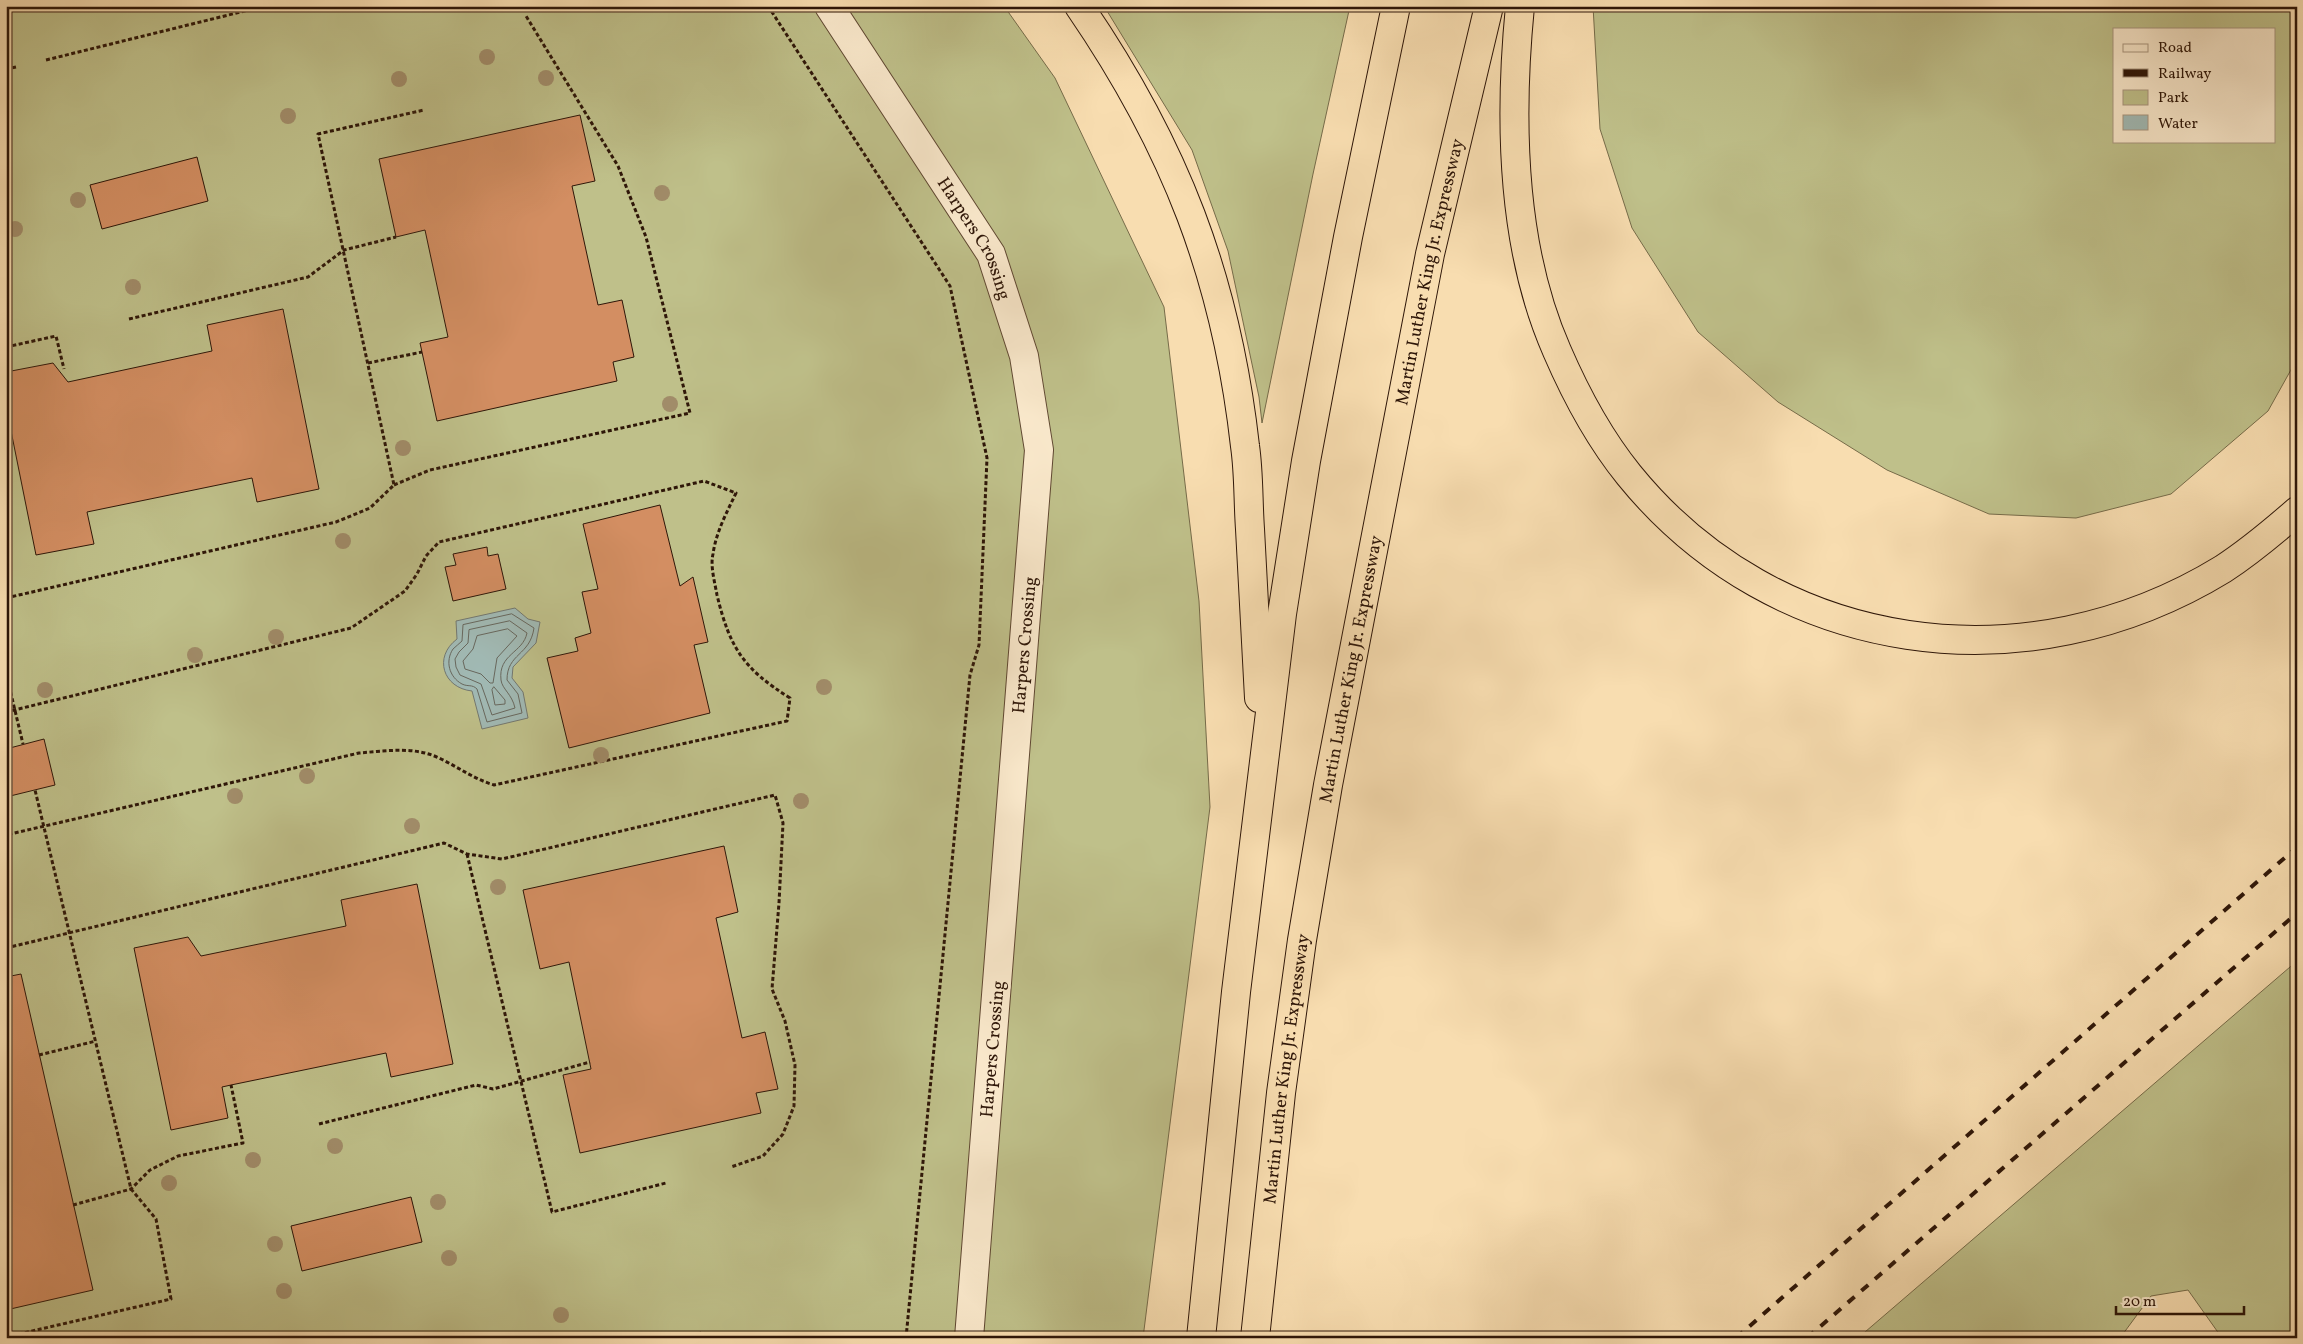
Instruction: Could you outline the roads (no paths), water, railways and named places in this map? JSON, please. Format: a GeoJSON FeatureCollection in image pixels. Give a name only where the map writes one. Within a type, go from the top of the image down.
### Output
{"type":"FeatureCollection","features":[{"type":"Feature","properties":{"kind":"highway"},"geometry":{"type":"LineString","coordinates":[[1079,6],[1128,83],[1156,133],[1203,244],[1222,307],[1235,374],[1246,448],[1263,768]]}},
{"type":"Feature","properties":{"kind":"highway"},"geometry":{"type":"LineString","coordinates":[[1200,1338],[1234,1002],[1282,614],[1306,461],[1348,237],[1396,6]]}},
{"type":"Feature","properties":{"kind":"highway","name":"Martin Luther King Jr. Expressway"},"geometry":{"type":"LineString","coordinates":[[1255,1338],[1281,1093],[1302,940],[1328,785],[1430,254],[1489,6]]}},
{"type":"Feature","properties":{"kind":"highway"},"geometry":{"type":"LineString","coordinates":[[1520,6],[1514,98],[1520,204],[1527,253],[1540,303],[1556,348],[1577,393],[1602,437],[1630,476],[1665,513],[1697,542],[1735,570],[1816,612],[1858,626],[1905,635],[1952,640],[2002,640],[2048,634],[2094,624],[2175,594],[2223,569],[2260,542],[2297,511]]}},
{"type":"Feature","properties":{"kind":"street","name":"Harpers Crossing"},"geometry":{"type":"LineString","coordinates":[[829,6],[991,254],[1024,356],[1039,450],[969,1338]]}},
{"type":"Feature","properties":{"kind":"water"},"geometry":{"type":"Polygon","coordinates":[[[515,608],[528,619],[540,622],[536,643],[513,667],[512,678],[523,692],[528,718],[482,729],[472,691],[462,689],[448,678],[444,663],[445,654],[457,639],[456,621],[515,608]]]}},
{"type":"Feature","properties":{"kind":"railway"},"geometry":{"type":"LineString","coordinates":[[1736,1338],[2297,847]]}},
{"type":"Feature","properties":{"kind":"railway"},"geometry":{"type":"LineString","coordinates":[[1807,1338],[2297,913]]}}]}
